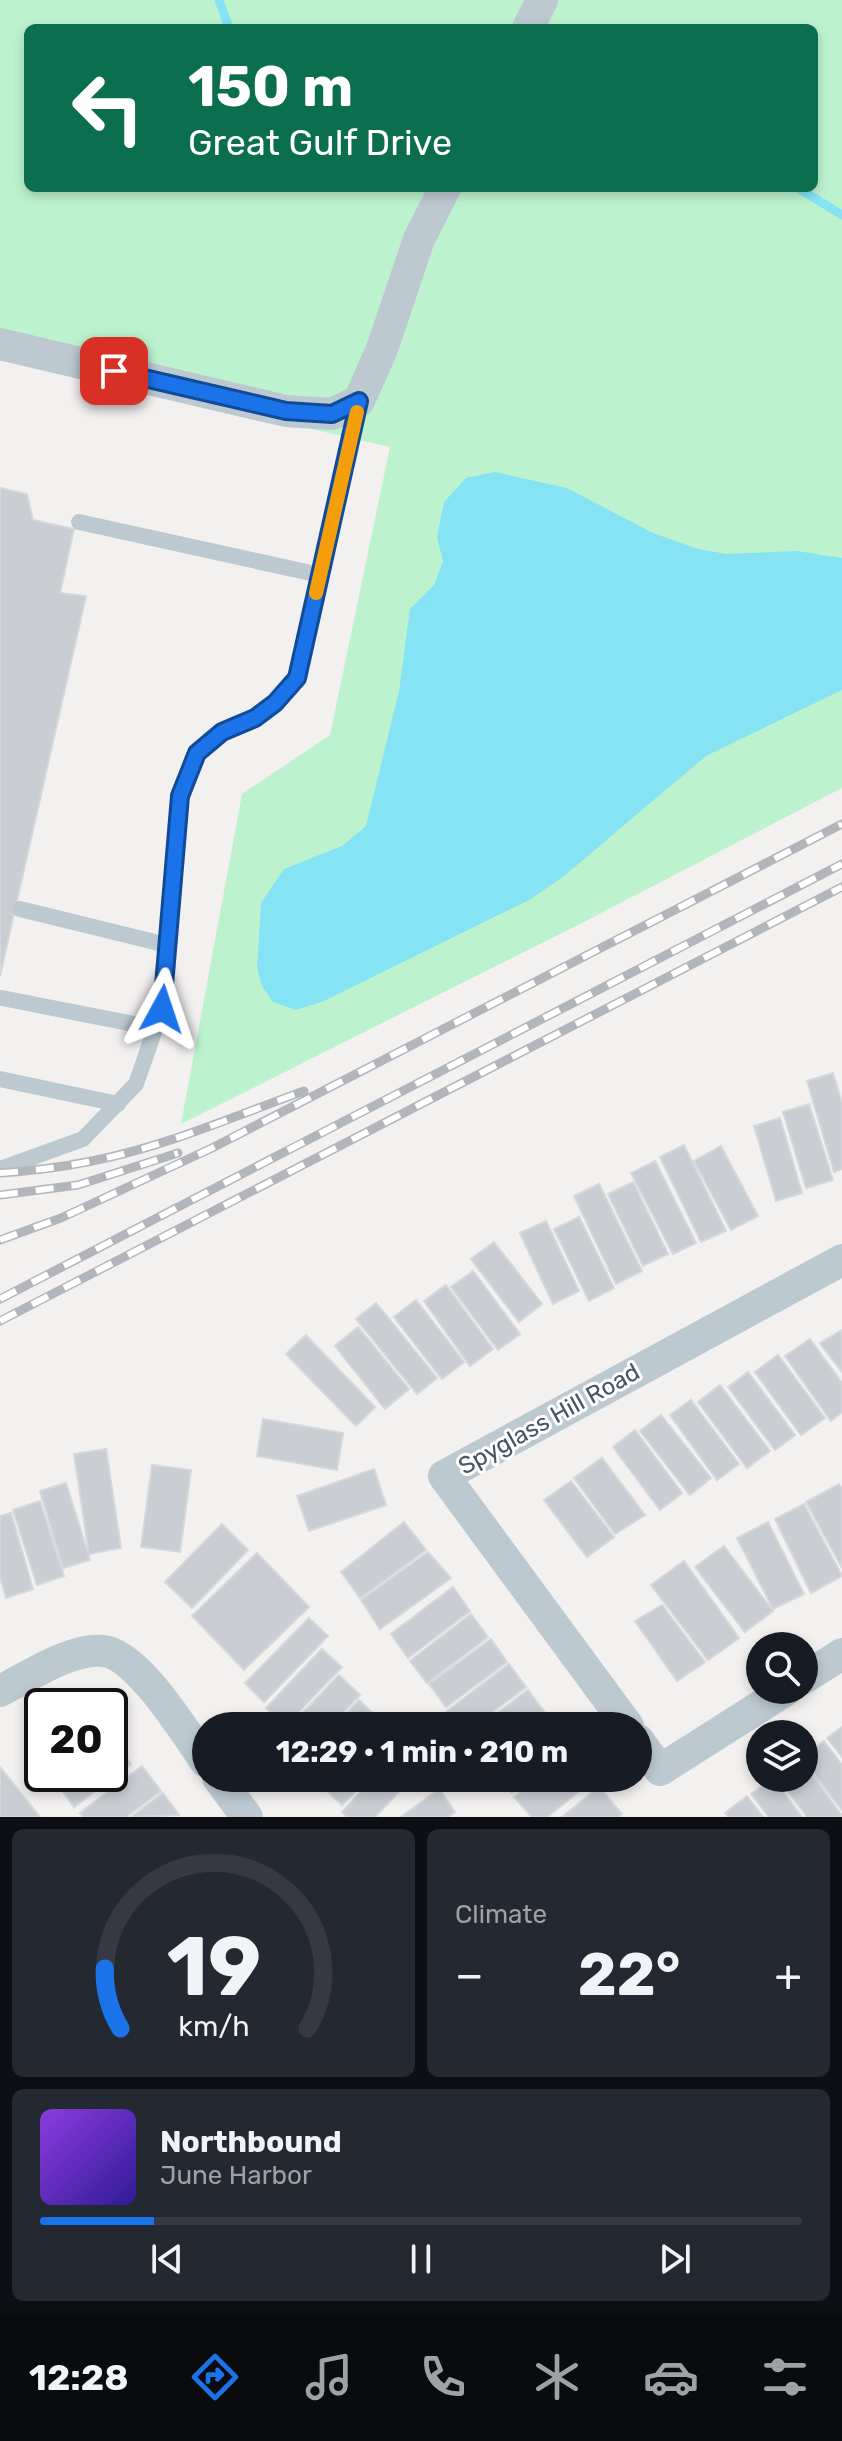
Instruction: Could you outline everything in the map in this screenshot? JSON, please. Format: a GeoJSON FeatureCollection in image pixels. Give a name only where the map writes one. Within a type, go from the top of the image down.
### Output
{"type":"FeatureCollection","features":[{"type":"Feature","properties":{"kind":"street"},"geometry":{"type":"LineString","coordinates":[[530,24],[542,0]]}},
{"type":"Feature","properties":{"kind":"street"},"geometry":{"type":"LineString","coordinates":[[0,344],[286,411],[332,414],[359,401],[382,349],[419,239],[443,192]]}},
{"type":"Feature","properties":{"kind":"street","name":"Spyglass Hill Road"},"geometry":{"type":"LineString","coordinates":[[618,1712],[444,1476],[842,1260]]}},
{"type":"Feature","properties":{"kind":"street"},"geometry":{"type":"LineString","coordinates":[[0,1691],[68,1657],[104,1651],[139,1670],[192,1743]]}},
{"type":"Feature","properties":{"kind":"street"},"geometry":{"type":"LineString","coordinates":[[818,1669],[842,1654]]}},
{"type":"Feature","properties":{"kind":"street"},"geometry":{"type":"LineString","coordinates":[[652,1759],[660,1770],[764,1704]]}},
{"type":"Feature","properties":{"kind":"street"},"geometry":{"type":"LineString","coordinates":[[228,1792],[247,1817]]}},
{"type":"Feature","properties":{"kind":"lane"},"geometry":{"type":"LineString","coordinates":[[0,1169],[83,1139],[136,1084],[162,1009],[180,796],[197,753],[222,732],[265,710],[297,678],[359,401]]}},
{"type":"Feature","properties":{"kind":"lane"},"geometry":{"type":"LineString","coordinates":[[79,522],[320,575]]}},
{"type":"Feature","properties":{"kind":"lane"},"geometry":{"type":"LineString","coordinates":[[20,909],[167,945]]}},
{"type":"Feature","properties":{"kind":"lane"},"geometry":{"type":"LineString","coordinates":[[2,998],[154,1028]]}},
{"type":"Feature","properties":{"kind":"lane"},"geometry":{"type":"LineString","coordinates":[[0,1079],[118,1104]]}},
{"type":"Feature","properties":{"kind":"green space"},"geometry":{"type":"Polygon","coordinates":[[[0,0],[842,0],[842,788],[578,925],[181,1124],[242,794],[330,735],[390,447],[0,358],[0,0]]]}},
{"type":"Feature","properties":{"kind":"water"},"geometry":{"type":"Polygon","coordinates":[[[495,472],[567,488],[653,533],[698,549],[727,554],[797,551],[842,558],[842,690],[706,756],[564,876],[531,899],[324,1001],[296,1010],[273,1002],[262,986],[257,967],[261,903],[284,869],[342,846],[366,826],[399,691],[410,609],[434,585],[443,561],[437,537],[444,502],[466,478],[495,472]]]}},
{"type":"Feature","properties":{"kind":"building"},"geometry":{"type":"Polygon","coordinates":[[[0,488],[27,494],[33,520],[74,529],[60,593],[86,596],[0,976],[0,488]]]}},
{"type":"Feature","properties":{"kind":"building"},"geometry":{"type":"Polygon","coordinates":[[[833,1073],[842,1103],[842,1169],[834,1172],[807,1081],[833,1073]]]}},
{"type":"Feature","properties":{"kind":"building"},"geometry":{"type":"Polygon","coordinates":[[[809,1104],[833,1180],[806,1188],[783,1112],[809,1104]]]}},
{"type":"Feature","properties":{"kind":"building"},"geometry":{"type":"Polygon","coordinates":[[[780,1118],[802,1193],[776,1201],[754,1126],[780,1118]]]}},
{"type":"Feature","properties":{"kind":"building"},"geometry":{"type":"Polygon","coordinates":[[[684,1145],[726,1231],[701,1242],[660,1157],[684,1145]]]}},
{"type":"Feature","properties":{"kind":"building"},"geometry":{"type":"Polygon","coordinates":[[[721,1146],[758,1216],[731,1230],[694,1161],[721,1146]]]}},
{"type":"Feature","properties":{"kind":"building"},"geometry":{"type":"Polygon","coordinates":[[[655,1161],[696,1243],[673,1254],[631,1173],[655,1161]]]}},
{"type":"Feature","properties":{"kind":"building"},"geometry":{"type":"Polygon","coordinates":[[[633,1182],[668,1254],[643,1266],[608,1194],[633,1182]]]}},
{"type":"Feature","properties":{"kind":"building"},"geometry":{"type":"Polygon","coordinates":[[[599,1184],[642,1271],[616,1284],[574,1196],[599,1184]]]}},
{"type":"Feature","properties":{"kind":"building"},"geometry":{"type":"Polygon","coordinates":[[[579,1217],[614,1288],[589,1301],[554,1229],[579,1217]]]}},
{"type":"Feature","properties":{"kind":"building"},"geometry":{"type":"Polygon","coordinates":[[[546,1221],[579,1291],[553,1304],[520,1233],[546,1221]]]}},
{"type":"Feature","properties":{"kind":"building"},"geometry":{"type":"Polygon","coordinates":[[[494,1242],[542,1304],[519,1322],[471,1259],[494,1242]]]}},
{"type":"Feature","properties":{"kind":"building"},"geometry":{"type":"Polygon","coordinates":[[[473,1271],[520,1334],[498,1350],[451,1287],[473,1271]]]}},
{"type":"Feature","properties":{"kind":"building"},"geometry":{"type":"Polygon","coordinates":[[[446,1285],[493,1349],[470,1366],[424,1301],[446,1285]]]}},
{"type":"Feature","properties":{"kind":"building"},"geometry":{"type":"Polygon","coordinates":[[[416,1300],[464,1362],[442,1379],[394,1317],[416,1300]]]}},
{"type":"Feature","properties":{"kind":"building"},"geometry":{"type":"Polygon","coordinates":[[[376,1303],[437,1378],[417,1394],[356,1319],[376,1303]]]}},
{"type":"Feature","properties":{"kind":"building"},"geometry":{"type":"Polygon","coordinates":[[[358,1327],[409,1389],[385,1409],[335,1346],[358,1327]]]}},
{"type":"Feature","properties":{"kind":"building"},"geometry":{"type":"Polygon","coordinates":[[[842,1330],[842,1372],[820,1343],[842,1330]]]}},
{"type":"Feature","properties":{"kind":"building"},"geometry":{"type":"Polygon","coordinates":[[[306,1335],[375,1407],[356,1426],[286,1354],[306,1335]]]}},
{"type":"Feature","properties":{"kind":"building"},"geometry":{"type":"Polygon","coordinates":[[[810,1339],[842,1383],[842,1412],[831,1421],[785,1356],[810,1339]]]}},
{"type":"Feature","properties":{"kind":"building"},"geometry":{"type":"Polygon","coordinates":[[[778,1355],[825,1418],[801,1435],[755,1372],[778,1355]]]}},
{"type":"Feature","properties":{"kind":"building"},"geometry":{"type":"Polygon","coordinates":[[[748,1372],[795,1435],[775,1450],[728,1387],[748,1372]]]}},
{"type":"Feature","properties":{"kind":"building"},"geometry":{"type":"Polygon","coordinates":[[[720,1385],[770,1451],[747,1468],[698,1402],[720,1385]]]}},
{"type":"Feature","properties":{"kind":"building"},"geometry":{"type":"Polygon","coordinates":[[[691,1400],[739,1464],[717,1480],[670,1415],[691,1400]]]}},
{"type":"Feature","properties":{"kind":"building"},"geometry":{"type":"Polygon","coordinates":[[[661,1415],[711,1478],[690,1495],[640,1431],[661,1415]]]}},
{"type":"Feature","properties":{"kind":"building"},"geometry":{"type":"Polygon","coordinates":[[[263,1419],[343,1433],[337,1470],[257,1456],[263,1419]]]}},
{"type":"Feature","properties":{"kind":"building"},"geometry":{"type":"Polygon","coordinates":[[[635,1430],[682,1493],[660,1510],[613,1447],[635,1430]]]}},
{"type":"Feature","properties":{"kind":"building"},"geometry":{"type":"Polygon","coordinates":[[[106,1449],[121,1548],[89,1554],[74,1454],[106,1449]]]}},
{"type":"Feature","properties":{"kind":"building"},"geometry":{"type":"Polygon","coordinates":[[[602,1458],[645,1515],[615,1534],[574,1478],[602,1458]]]}},
{"type":"Feature","properties":{"kind":"building"},"geometry":{"type":"Polygon","coordinates":[[[152,1465],[191,1470],[180,1552],[141,1547],[152,1465]]]}},
{"type":"Feature","properties":{"kind":"building"},"geometry":{"type":"Polygon","coordinates":[[[374,1469],[386,1505],[309,1531],[297,1496],[374,1469]]]}},
{"type":"Feature","properties":{"kind":"building"},"geometry":{"type":"Polygon","coordinates":[[[571,1481],[614,1537],[587,1557],[544,1500],[571,1481]]]}},
{"type":"Feature","properties":{"kind":"building"},"geometry":{"type":"Polygon","coordinates":[[[66,1483],[90,1560],[63,1568],[40,1491],[66,1483]]]}},
{"type":"Feature","properties":{"kind":"building"},"geometry":{"type":"Polygon","coordinates":[[[839,1484],[842,1489],[842,1568],[806,1502],[839,1484]]]}},
{"type":"Feature","properties":{"kind":"building"},"geometry":{"type":"Polygon","coordinates":[[[40,1501],[64,1576],[37,1585],[13,1510],[40,1501]]]}},
{"type":"Feature","properties":{"kind":"building"},"geometry":{"type":"Polygon","coordinates":[[[804,1504],[842,1576],[811,1593],[775,1519],[804,1504]]]}},
{"type":"Feature","properties":{"kind":"building"},"geometry":{"type":"Polygon","coordinates":[[[11,1513],[33,1589],[6,1598],[0,1577],[0,1516],[11,1513]]]}},
{"type":"Feature","properties":{"kind":"building"},"geometry":{"type":"Polygon","coordinates":[[[404,1522],[426,1550],[360,1598],[341,1572],[404,1522]]]}},
{"type":"Feature","properties":{"kind":"building"},"geometry":{"type":"Polygon","coordinates":[[[768,1522],[804,1594],[773,1609],[737,1538],[768,1522]]]}},
{"type":"Feature","properties":{"kind":"building"},"geometry":{"type":"Polygon","coordinates":[[[222,1524],[248,1550],[192,1608],[165,1582],[222,1524]]]}},
{"type":"Feature","properties":{"kind":"building"},"geometry":{"type":"Polygon","coordinates":[[[724,1546],[773,1611],[745,1632],[695,1567],[724,1546]]]}},
{"type":"Feature","properties":{"kind":"building"},"geometry":{"type":"Polygon","coordinates":[[[428,1552],[451,1578],[380,1629],[361,1600],[428,1552]]]}},
{"type":"Feature","properties":{"kind":"building"},"geometry":{"type":"Polygon","coordinates":[[[257,1553],[309,1607],[244,1670],[192,1616],[257,1553]]]}},
{"type":"Feature","properties":{"kind":"building"},"geometry":{"type":"Polygon","coordinates":[[[684,1561],[739,1638],[708,1660],[651,1585],[684,1561]]]}},
{"type":"Feature","properties":{"kind":"building"},"geometry":{"type":"Polygon","coordinates":[[[453,1587],[470,1611],[408,1658],[391,1634],[453,1587]]]}},
{"type":"Feature","properties":{"kind":"building"},"geometry":{"type":"Polygon","coordinates":[[[662,1605],[705,1662],[677,1681],[635,1621],[662,1605]]]}},
{"type":"Feature","properties":{"kind":"building"},"geometry":{"type":"Polygon","coordinates":[[[471,1614],[488,1637],[427,1683],[410,1661],[471,1614]]]}},
{"type":"Feature","properties":{"kind":"building"},"geometry":{"type":"Polygon","coordinates":[[[309,1618],[328,1636],[264,1702],[245,1683],[309,1618]]]}},
{"type":"Feature","properties":{"kind":"building"},"geometry":{"type":"Polygon","coordinates":[[[491,1639],[507,1662],[446,1707],[429,1684],[491,1639]]]}},
{"type":"Feature","properties":{"kind":"building"},"geometry":{"type":"Polygon","coordinates":[[[322,1649],[342,1667],[299,1712],[270,1712],[266,1708],[322,1649]]]}},
{"type":"Feature","properties":{"kind":"building"},"geometry":{"type":"Polygon","coordinates":[[[509,1664],[526,1687],[493,1712],[447,1711],[509,1664]]]}},
{"type":"Feature","properties":{"kind":"building"},"geometry":{"type":"Polygon","coordinates":[[[339,1675],[360,1695],[344,1712],[303,1712],[339,1675]]]}},
{"type":"Feature","properties":{"kind":"building"},"geometry":{"type":"Polygon","coordinates":[[[528,1690],[544,1711],[543,1712],[499,1712],[528,1690]]]}},
{"type":"Feature","properties":{"kind":"building"},"geometry":{"type":"Polygon","coordinates":[[[359,1700],[372,1712],[348,1712],[359,1700]]]}},
{"type":"Feature","properties":{"kind":"building"},"geometry":{"type":"Polygon","coordinates":[[[842,1727],[842,1757],[827,1738],[842,1727]]]}},
{"type":"Feature","properties":{"kind":"building"},"geometry":{"type":"Polygon","coordinates":[[[824,1741],[842,1765],[842,1810],[818,1779],[818,1746],[824,1741]]]}},
{"type":"Feature","properties":{"kind":"building"},"geometry":{"type":"Polygon","coordinates":[[[142,1766],[161,1791],[126,1817],[83,1817],[80,1813],[108,1792],[128,1792],[128,1777],[142,1766]]]}},
{"type":"Feature","properties":{"kind":"building"},"geometry":{"type":"Polygon","coordinates":[[[0,1767],[40,1817],[0,1817],[0,1767]]]}},
{"type":"Feature","properties":{"kind":"building"},"geometry":{"type":"Polygon","coordinates":[[[818,1783],[842,1817],[807,1817],[788,1792],[818,1792],[818,1783]]]}},
{"type":"Feature","properties":{"kind":"building"},"geometry":{"type":"Polygon","coordinates":[[[63,1792],[94,1792],[74,1807],[63,1792]]]}},
{"type":"Feature","properties":{"kind":"building"},"geometry":{"type":"Polygon","coordinates":[[[328,1792],[355,1792],[342,1805],[328,1792]]]}},
{"type":"Feature","properties":{"kind":"building"},"geometry":{"type":"Polygon","coordinates":[[[361,1792],[399,1792],[375,1817],[347,1817],[342,1812],[361,1792]]]}},
{"type":"Feature","properties":{"kind":"building"},"geometry":{"type":"Polygon","coordinates":[[[435,1792],[441,1792],[455,1812],[448,1817],[401,1817],[435,1792]]]}},
{"type":"Feature","properties":{"kind":"building"},"geometry":{"type":"Polygon","coordinates":[[[521,1792],[579,1792],[547,1817],[532,1817],[514,1797],[521,1792]]]}},
{"type":"Feature","properties":{"kind":"building"},"geometry":{"type":"Polygon","coordinates":[[[593,1792],[603,1792],[622,1814],[619,1817],[562,1817],[593,1792]]]}},
{"type":"Feature","properties":{"kind":"building"},"geometry":{"type":"Polygon","coordinates":[[[783,1792],[802,1817],[769,1817],[751,1794],[783,1792]]]}},
{"type":"Feature","properties":{"kind":"building"},"geometry":{"type":"Polygon","coordinates":[[[163,1793],[179,1815],[131,1817],[163,1793]]]}},
{"type":"Feature","properties":{"kind":"building"},"geometry":{"type":"Polygon","coordinates":[[[747,1796],[763,1817],[729,1817],[725,1813],[747,1796]]]}},
{"type":"Feature","properties":{"kind":"waterway"},"geometry":{"type":"LineString","coordinates":[[219,0],[228,24]]}},
{"type":"Feature","properties":{"kind":"waterway"},"geometry":{"type":"LineString","coordinates":[[805,192],[842,215]]}},
{"type":"Feature","properties":{"kind":"railway"},"geometry":{"type":"LineString","coordinates":[[0,1240],[61,1218],[212,1148],[842,824]]}},
{"type":"Feature","properties":{"kind":"railway"},"geometry":{"type":"LineString","coordinates":[[0,1299],[842,864]]}},
{"type":"Feature","properties":{"kind":"railway"},"geometry":{"type":"LineString","coordinates":[[0,1321],[842,887]]}},
{"type":"Feature","properties":{"kind":"railway"},"geometry":{"type":"LineString","coordinates":[[0,1173],[58,1167],[146,1148],[304,1091]]}},
{"type":"Feature","properties":{"kind":"railway"},"geometry":{"type":"LineString","coordinates":[[0,1195],[78,1185],[178,1153]]}},
{"type":"Feature","properties":{"kind":"slow traffic"},"geometry":{"type":"LineString","coordinates":[[316,593],[357,412]]}},
{"type":"Feature","properties":{"kind":"route"},"geometry":{"type":"LineString","coordinates":[[114,371],[286,411],[332,414],[359,401],[297,678],[275,703],[255,718],[222,732],[197,753],[180,796],[162,1009]]}}]}
